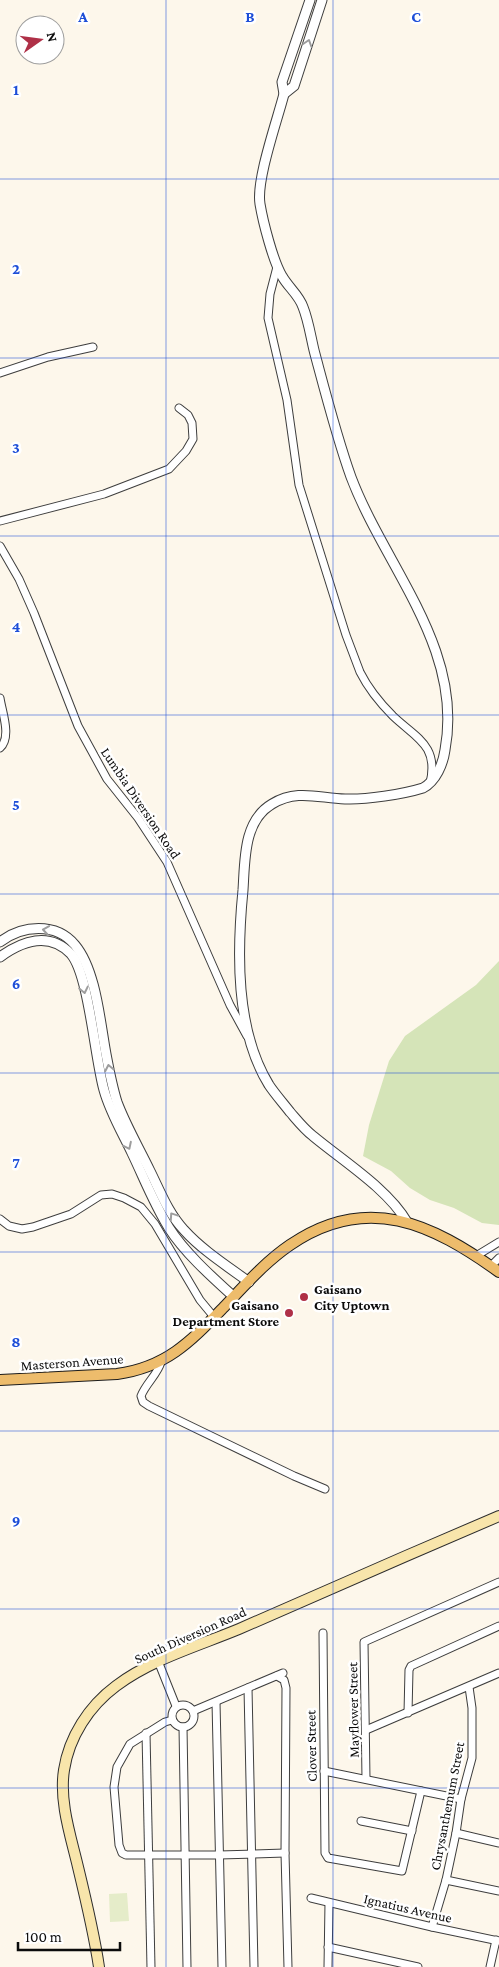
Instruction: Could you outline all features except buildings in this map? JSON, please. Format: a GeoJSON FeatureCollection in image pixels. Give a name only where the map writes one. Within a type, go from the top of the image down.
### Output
{"type":"FeatureCollection","features":[{"type":"Feature","properties":{"kind":"main road","name":"Masterson Avenue"},"geometry":{"type":"LineString","coordinates":[[0,1380],[118,1374],[135,1372],[161,1362],[178,1352],[195,1337],[249,1282],[291,1244],[339,1222],[387,1218],[407,1222],[434,1232],[495,1269]]}},
{"type":"Feature","properties":{"kind":"main road","name":"South Diversion Road"},"geometry":{"type":"LineString","coordinates":[[99,1967],[92,1925],[67,1820],[63,1783],[64,1770],[73,1739],[89,1712],[116,1686],[158,1661],[227,1634],[499,1516]]}},
{"type":"Feature","properties":{"kind":"street"},"geometry":{"type":"LineString","coordinates":[[310,0],[282,82],[284,94],[259,189],[259,202],[277,267],[302,305],[342,448],[362,504],[421,615],[434,645],[442,670],[449,708],[448,730],[444,759],[437,774],[430,783],[416,790],[346,799],[304,795],[293,796],[270,805],[252,824],[244,871],[239,953],[242,990],[252,1046],[269,1085],[309,1133],[390,1199],[399,1208],[407,1222]]}},
{"type":"Feature","properties":{"kind":"street"},"geometry":{"type":"LineString","coordinates":[[284,94],[294,86],[322,0]]}},
{"type":"Feature","properties":{"kind":"street"},"geometry":{"type":"LineString","coordinates":[[277,267],[270,294],[268,318],[283,382],[296,469],[306,512],[360,672],[380,702],[423,742],[432,763],[430,783]]}},
{"type":"Feature","properties":{"kind":"street"},"geometry":{"type":"LineString","coordinates":[[0,374],[48,357],[93,347]]}},
{"type":"Feature","properties":{"kind":"street"},"geometry":{"type":"LineString","coordinates":[[0,521],[104,494],[169,469],[186,451],[193,439],[192,423],[188,415],[179,408]]}},
{"type":"Feature","properties":{"kind":"street","name":"Lumbia Diversion Road"},"geometry":{"type":"LineString","coordinates":[[0,546],[19,579],[34,613],[78,726],[107,779],[138,818],[167,862],[230,1005],[252,1046]]}},
{"type":"Feature","properties":{"kind":"street"},"geometry":{"type":"LineString","coordinates":[[0,698],[6,736],[4,744],[0,748]]}},
{"type":"Feature","properties":{"kind":"street"},"geometry":{"type":"LineString","coordinates":[[0,942],[16,932],[50,929],[74,943],[81,953],[91,978],[111,1081],[118,1104],[168,1209],[185,1231],[249,1282]]}},
{"type":"Feature","properties":{"kind":"street"},"geometry":{"type":"LineString","coordinates":[[0,957],[23,943],[44,940],[59,944],[76,960],[83,983],[102,1082],[111,1110],[169,1229],[205,1269],[234,1297]]}},
{"type":"Feature","properties":{"kind":"street"},"geometry":{"type":"LineString","coordinates":[[0,1219],[9,1226],[22,1229],[71,1214],[101,1195],[112,1194],[124,1198],[141,1207],[155,1224],[200,1300],[214,1317]]}},
{"type":"Feature","properties":{"kind":"street"},"geometry":{"type":"LineString","coordinates":[[177,1239],[185,1231]]}},
{"type":"Feature","properties":{"kind":"street"},"geometry":{"type":"LineString","coordinates":[[476,1256],[499,1242]]}},
{"type":"Feature","properties":{"kind":"street"},"geometry":{"type":"LineString","coordinates":[[205,1269],[217,1258]]}},
{"type":"Feature","properties":{"kind":"street"},"geometry":{"type":"LineString","coordinates":[[495,1269],[499,1258]]}},
{"type":"Feature","properties":{"kind":"street"},"geometry":{"type":"LineString","coordinates":[[161,1362],[160,1369],[141,1396],[143,1402],[325,1489]]}},
{"type":"Feature","properties":{"kind":"street","name":"Mayflower Street"},"geometry":{"type":"LineString","coordinates":[[366,1779],[364,1642],[499,1582]]}},
{"type":"Feature","properties":{"kind":"street"},"geometry":{"type":"LineString","coordinates":[[408,1713],[409,1670],[411,1666],[499,1626]]}},
{"type":"Feature","properties":{"kind":"street","name":"Clover Street"},"geometry":{"type":"LineString","coordinates":[[323,1633],[325,1853],[328,1858],[402,1871],[412,1832]]}},
{"type":"Feature","properties":{"kind":"street"},"geometry":{"type":"LineString","coordinates":[[158,1661],[176,1706]]}},
{"type":"Feature","properties":{"kind":"street"},"geometry":{"type":"LineString","coordinates":[[366,1730],[499,1673]]}},
{"type":"Feature","properties":{"kind":"street"},"geometry":{"type":"LineString","coordinates":[[193,1711],[280,1674],[284,1680],[286,1688],[285,1853],[288,1967]]}},
{"type":"Feature","properties":{"kind":"street","name":"Chrysanthemum Street"},"geometry":{"type":"LineString","coordinates":[[432,1927],[446,1880],[461,1799],[474,1748],[469,1687]]}},
{"type":"Feature","properties":{"kind":"street"},"geometry":{"type":"LineString","coordinates":[[248,1688],[254,1967]]}},
{"type":"Feature","properties":{"kind":"street"},"geometry":{"type":"LineString","coordinates":[[216,1702],[222,1967]]}},
{"type":"Feature","properties":{"kind":"street"},"geometry":{"type":"LineString","coordinates":[[185,1705],[193,1711],[193,1720],[189,1725],[177,1726],[172,1720],[172,1711],[176,1706],[185,1705]]}},
{"type":"Feature","properties":{"kind":"street"},"geometry":{"type":"LineString","coordinates":[[172,1720],[146,1732],[130,1744],[117,1767],[114,1787],[120,1851],[126,1855],[285,1853]]}},
{"type":"Feature","properties":{"kind":"street"},"geometry":{"type":"LineString","coordinates":[[183,1727],[187,1967]]}},
{"type":"Feature","properties":{"kind":"street"},"geometry":{"type":"LineString","coordinates":[[146,1732],[152,1967]]}},
{"type":"Feature","properties":{"kind":"street"},"geometry":{"type":"LineString","coordinates":[[324,1771],[461,1799]]}},
{"type":"Feature","properties":{"kind":"street"},"geometry":{"type":"LineString","coordinates":[[361,1822],[412,1832],[421,1791]]}},
{"type":"Feature","properties":{"kind":"street"},"geometry":{"type":"LineString","coordinates":[[456,1833],[499,1843]]}},
{"type":"Feature","properties":{"kind":"street"},"geometry":{"type":"LineString","coordinates":[[446,1880],[499,1891]]}},
{"type":"Feature","properties":{"kind":"street","name":"Ignatius Avenue"},"geometry":{"type":"LineString","coordinates":[[311,1898],[498,1941]]}},
{"type":"Feature","properties":{"kind":"street"},"geometry":{"type":"LineString","coordinates":[[328,1967],[329,1903]]}},
{"type":"Feature","properties":{"kind":"street"},"geometry":{"type":"LineString","coordinates":[[490,1967],[498,1941]]}},
{"type":"Feature","properties":{"kind":"street"},"geometry":{"type":"LineString","coordinates":[[328,1947],[418,1967]]}},
{"type":"Feature","properties":{"kind":"green space"},"geometry":{"type":"Polygon","coordinates":[[[499,961],[499,1225],[482,1223],[454,1208],[430,1200],[410,1188],[391,1171],[363,1156],[369,1125],[389,1061],[405,1036],[476,985],[499,961]]]}},
{"type":"Feature","properties":{"kind":"green space"},"geometry":{"type":"Polygon","coordinates":[[[127,1893],[129,1921],[110,1922],[109,1894],[127,1893]]]}},
{"type":"Feature","properties":{"kind":"place","name":"Gaisano City Uptown"},"geometry":{"type":"Point","coordinates":[304,1297]}},
{"type":"Feature","properties":{"kind":"place","name":"Gaisano Department Store"},"geometry":{"type":"Point","coordinates":[289,1313]}}]}
